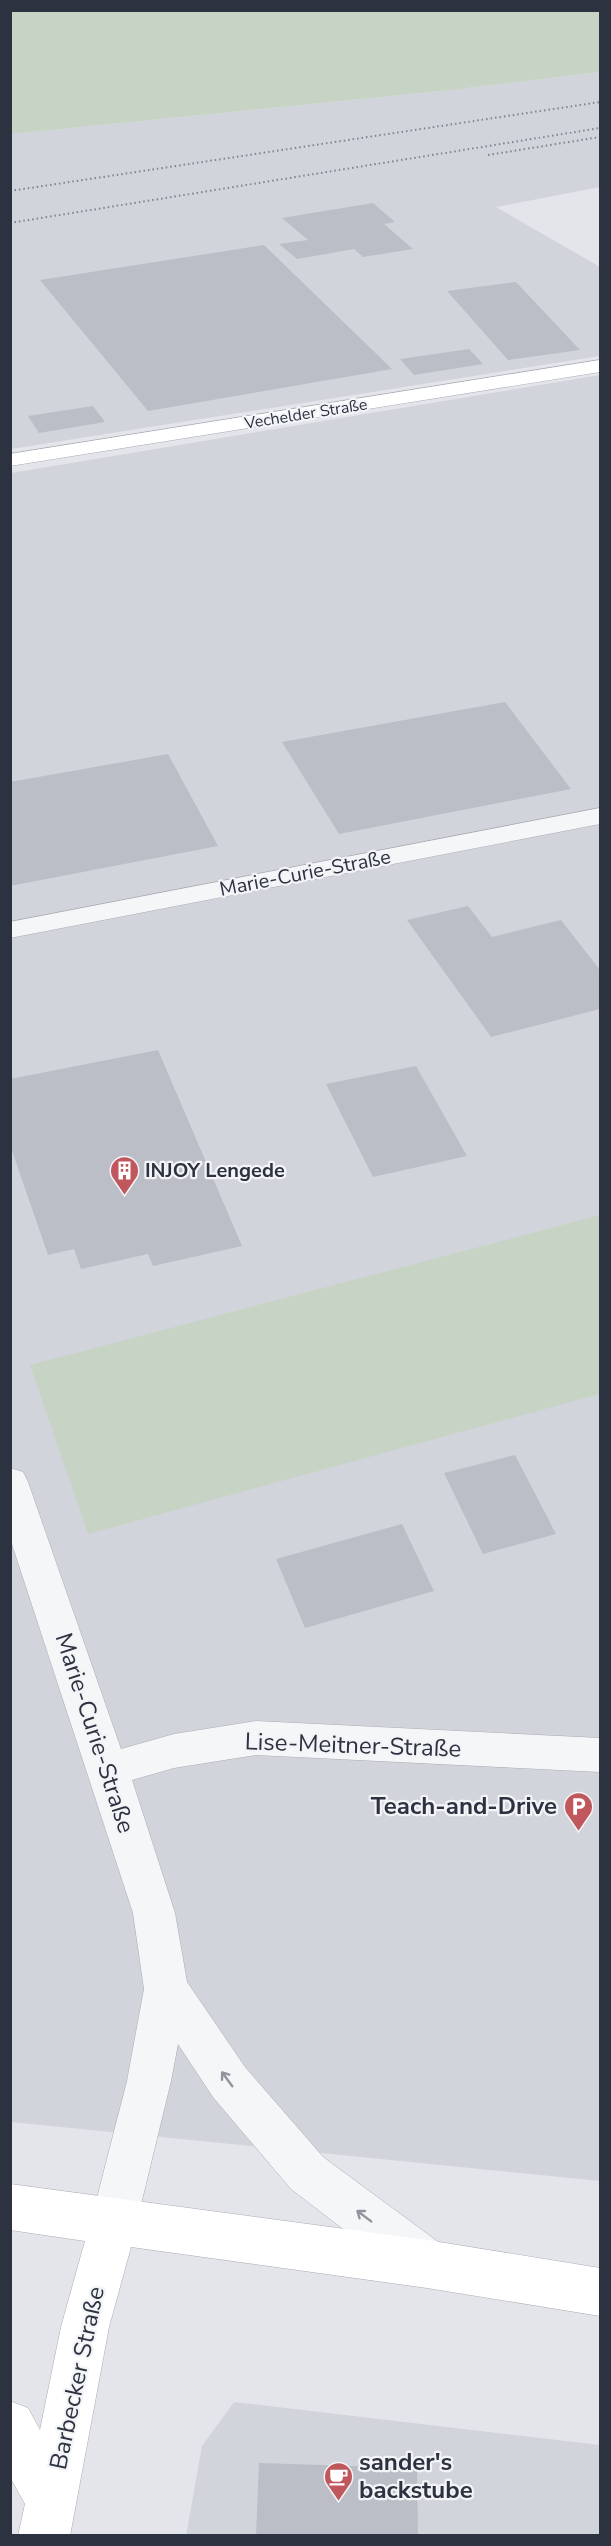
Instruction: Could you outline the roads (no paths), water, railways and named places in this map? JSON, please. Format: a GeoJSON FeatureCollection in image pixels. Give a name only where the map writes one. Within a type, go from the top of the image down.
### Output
{"type":"FeatureCollection","features":[{"type":"Feature","properties":{"kind":"main road","name":"Vechelder Straße"},"geometry":{"type":"LineString","coordinates":[[10,460],[600,366]]}},
{"type":"Feature","properties":{"kind":"main road"},"geometry":{"type":"LineString","coordinates":[[10,2207],[427,2264],[600,2292]]}},
{"type":"Feature","properties":{"kind":"main road","name":"Barbecker Straße"},"geometry":{"type":"LineString","coordinates":[[47,2517],[85,2327],[114,2221]]}},
{"type":"Feature","properties":{"kind":"main road"},"geometry":{"type":"LineString","coordinates":[[10,2426],[47,2517]]}},
{"type":"Feature","properties":{"kind":"street","name":"Marie-Curie-Straße"},"geometry":{"type":"LineString","coordinates":[[10,930],[600,816]]}},
{"type":"Feature","properties":{"kind":"street","name":"Marie-Curie-Straße"},"geometry":{"type":"LineString","coordinates":[[10,1482],[154,1913],[166,1989],[149,2081],[114,2221]]}},
{"type":"Feature","properties":{"kind":"street","name":"Lise-Meitner-Straße"},"geometry":{"type":"LineString","coordinates":[[108,1770],[174,1751],[256,1738],[600,1755]]}},
{"type":"Feature","properties":{"kind":"street","name":"Marie-Curie-Straße"},"geometry":{"type":"LineString","coordinates":[[166,1989],[229,2082],[307,2173],[427,2264]]}},
{"type":"Feature","properties":{"kind":"railway"},"geometry":{"type":"LineString","coordinates":[[10,191],[600,102]]}},
{"type":"Feature","properties":{"kind":"railway"},"geometry":{"type":"LineString","coordinates":[[10,223],[600,128]]}},
{"type":"Feature","properties":{"kind":"railway"},"geometry":{"type":"LineString","coordinates":[[488,155],[600,137]]}},
{"type":"Feature","properties":{"kind":"place","name":"INJOY Lengede"},"geometry":{"type":"Point","coordinates":[124,1196]}},
{"type":"Feature","properties":{"kind":"place","name":"Teach-and-Drive"},"geometry":{"type":"Point","coordinates":[578,1832]}},
{"type":"Feature","properties":{"kind":"place","name":"sander's backstube"},"geometry":{"type":"Point","coordinates":[338,2502]}}]}
